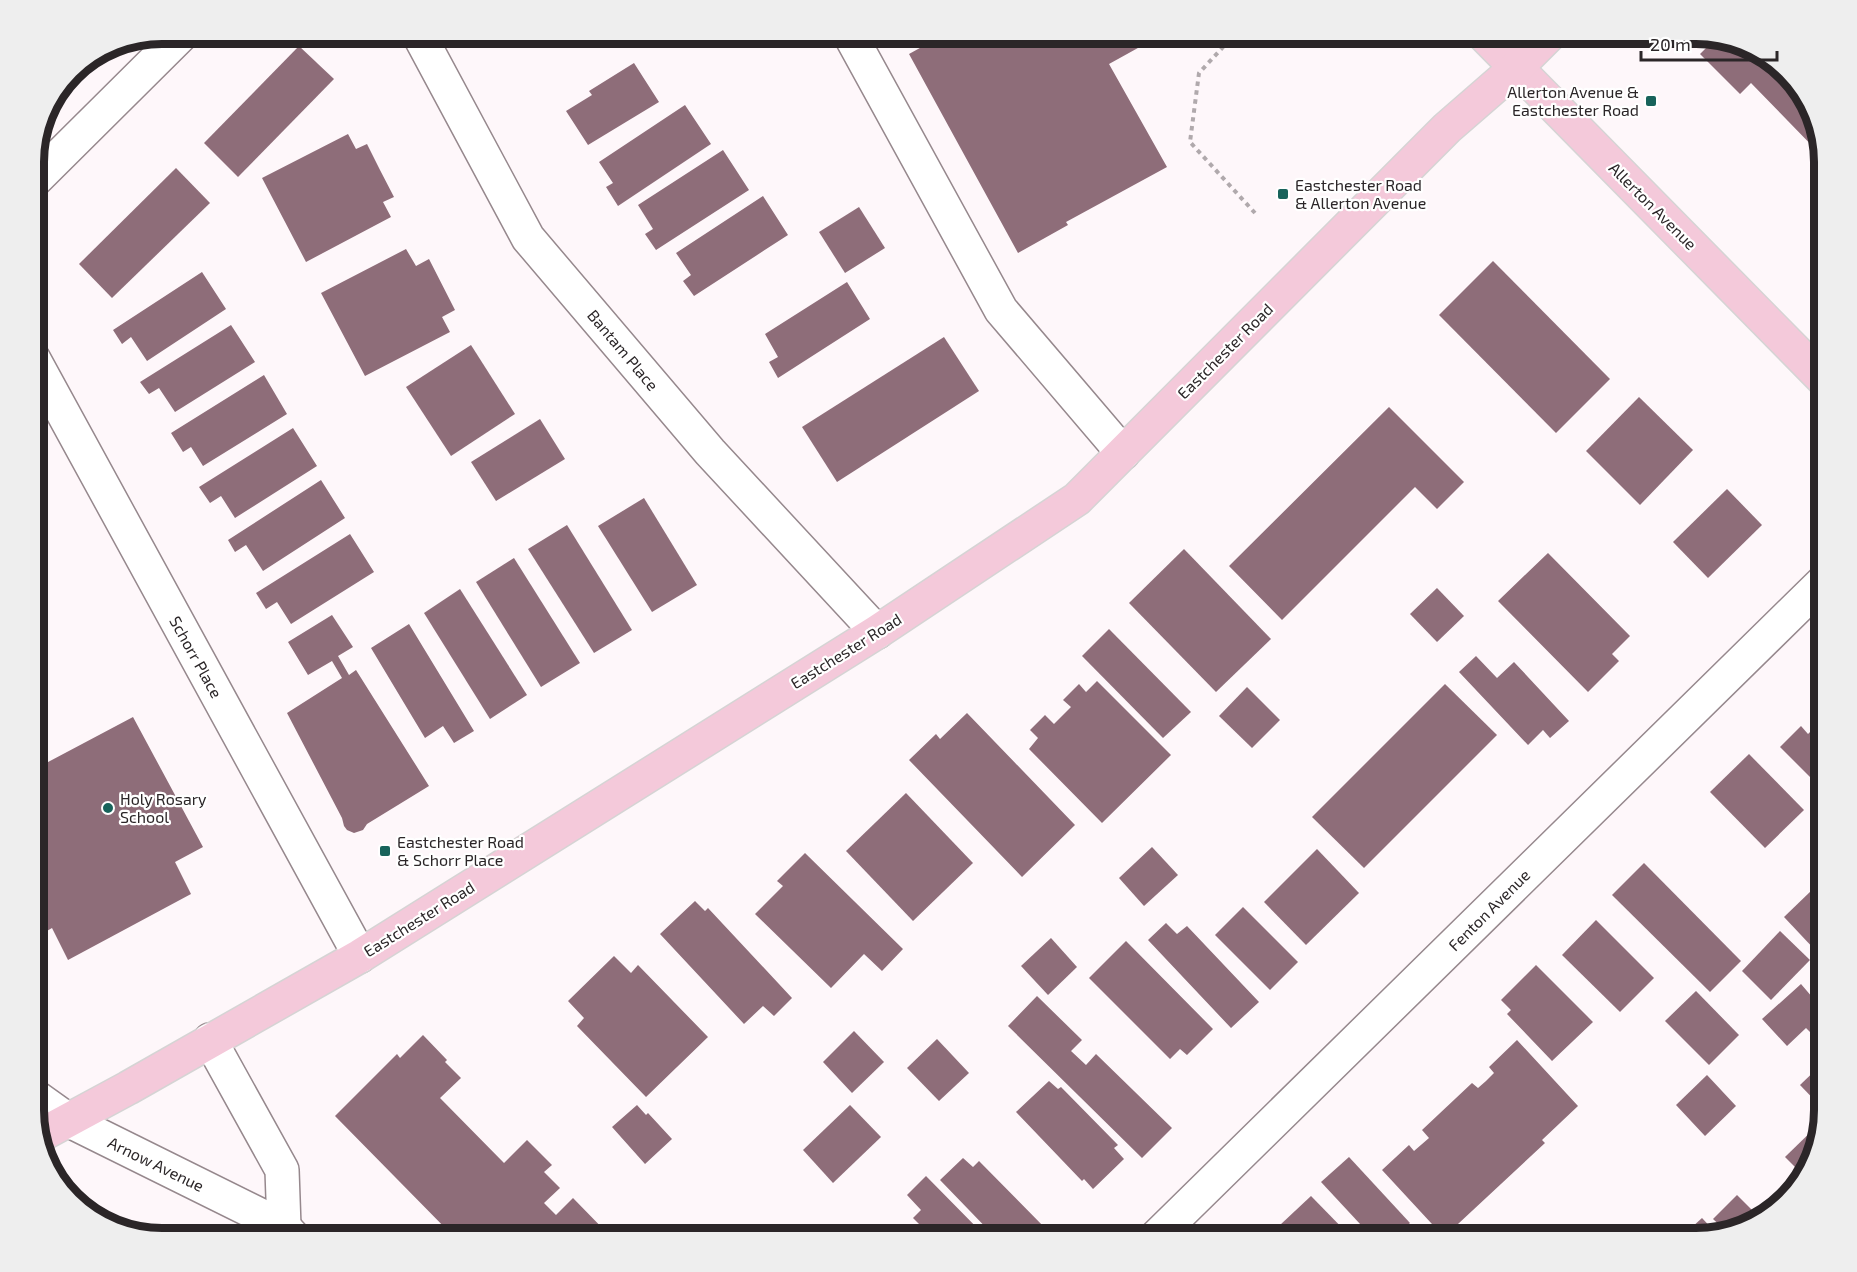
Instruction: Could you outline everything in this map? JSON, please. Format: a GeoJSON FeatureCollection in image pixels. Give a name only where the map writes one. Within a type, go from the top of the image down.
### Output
{"type":"FeatureCollection","features":[{"type":"Feature","properties":{"kind":"main road","name":"Allerton Avenue"},"geometry":{"type":"LineString","coordinates":[[1493,44],[1814,370]]}},
{"type":"Feature","properties":{"kind":"main road","name":"Eastchester Road"},"geometry":{"type":"LineString","coordinates":[[46,1132],[360,956],[877,632],[1077,499],[1447,128],[1540,44]]}},
{"type":"Feature","properties":{"kind":"street"},"geometry":{"type":"LineString","coordinates":[[44,171],[172,44]]}},
{"type":"Feature","properties":{"kind":"street","name":"Bantam Place"},"geometry":{"type":"LineString","coordinates":[[424,44],[528,238],[710,452],[877,632]]}},
{"type":"Feature","properties":{"kind":"street"},"geometry":{"type":"LineString","coordinates":[[855,44],[1001,310],[1123,453]]}},
{"type":"Feature","properties":{"kind":"street","name":"Schorr Place"},"geometry":{"type":"LineString","coordinates":[[44,378],[360,956]]}},
{"type":"Feature","properties":{"kind":"street","name":"Fenton Avenue"},"geometry":{"type":"LineString","coordinates":[[1165,1228],[1814,591]]}},
{"type":"Feature","properties":{"kind":"street","name":"Arnow Avenue"},"geometry":{"type":"LineString","coordinates":[[210,1040],[282,1170],[283,1228]]}},
{"type":"Feature","properties":{"kind":"street","name":"Arnow Avenue"},"geometry":{"type":"LineString","coordinates":[[44,1103],[68,1120],[270,1228]]}},
{"type":"Feature","properties":{"kind":"path"},"geometry":{"type":"LineString","coordinates":[[1226,44],[1199,73],[1190,142],[1255,213]]}},
{"type":"Feature","properties":{"kind":"building"},"geometry":{"type":"Polygon","coordinates":[[[927,44],[1145,44],[1109,64],[1167,167],[1066,222],[1068,225],[1018,253],[909,54],[927,44]]]}},
{"type":"Feature","properties":{"kind":"building"},"geometry":{"type":"Polygon","coordinates":[[[1709,45],[1718,46],[1761,63],[1794,96],[1804,117],[1812,145],[1751,83],[1740,94],[1700,54],[1709,45]]]}},
{"type":"Feature","properties":{"kind":"building"},"geometry":{"type":"Polygon","coordinates":[[[299,46],[334,79],[238,177],[204,143],[299,46]]]}},
{"type":"Feature","properties":{"kind":"building"},"geometry":{"type":"Polygon","coordinates":[[[634,63],[659,102],[588,145],[566,111],[592,95],[589,91],[634,63]]]}},
{"type":"Feature","properties":{"kind":"building"},"geometry":{"type":"Polygon","coordinates":[[[685,105],[711,144],[618,206],[606,187],[613,183],[599,162],[685,105]]]}},
{"type":"Feature","properties":{"kind":"building"},"geometry":{"type":"Polygon","coordinates":[[[348,134],[356,149],[367,144],[394,197],[383,202],[391,217],[306,262],[262,178],[348,134]]]}},
{"type":"Feature","properties":{"kind":"building"},"geometry":{"type":"Polygon","coordinates":[[[723,150],[749,190],[656,250],[645,234],[653,229],[638,205],[723,150]]]}},
{"type":"Feature","properties":{"kind":"building"},"geometry":{"type":"Polygon","coordinates":[[[176,168],[210,203],[112,298],[79,264],[176,168]]]}},
{"type":"Feature","properties":{"kind":"building"},"geometry":{"type":"Polygon","coordinates":[[[763,196],[788,235],[694,296],[683,281],[691,275],[676,253],[763,196]]]}},
{"type":"Feature","properties":{"kind":"building"},"geometry":{"type":"Polygon","coordinates":[[[859,207],[885,248],[845,273],[819,232],[859,207]]]}},
{"type":"Feature","properties":{"kind":"building"},"geometry":{"type":"Polygon","coordinates":[[[406,249],[416,266],[429,259],[455,310],[442,317],[450,332],[365,376],[321,293],[406,249]]]}},
{"type":"Feature","properties":{"kind":"building"},"geometry":{"type":"Polygon","coordinates":[[[1493,261],[1610,379],[1556,433],[1439,315],[1493,261]]]}},
{"type":"Feature","properties":{"kind":"building"},"geometry":{"type":"Polygon","coordinates":[[[202,272],[226,309],[147,361],[131,337],[122,344],[113,330],[202,272]]]}},
{"type":"Feature","properties":{"kind":"building"},"geometry":{"type":"Polygon","coordinates":[[[847,282],[870,319],[778,378],[769,362],[778,357],[765,334],[847,282]]]}},
{"type":"Feature","properties":{"kind":"building"},"geometry":{"type":"Polygon","coordinates":[[[231,325],[255,362],[175,412],[159,388],[149,394],[140,382],[231,325]]]}},
{"type":"Feature","properties":{"kind":"building"},"geometry":{"type":"Polygon","coordinates":[[[944,337],[979,391],[837,482],[802,427],[944,337]]]}},
{"type":"Feature","properties":{"kind":"building"},"geometry":{"type":"Polygon","coordinates":[[[471,345],[515,414],[451,456],[406,387],[471,345]]]}},
{"type":"Feature","properties":{"kind":"building"},"geometry":{"type":"Polygon","coordinates":[[[264,375],[287,414],[203,466],[191,447],[183,452],[171,433],[264,375]]]}},
{"type":"Feature","properties":{"kind":"building"},"geometry":{"type":"Polygon","coordinates":[[[1639,397],[1693,450],[1640,505],[1586,451],[1639,397]]]}},
{"type":"Feature","properties":{"kind":"building"},"geometry":{"type":"Polygon","coordinates":[[[1389,407],[1464,482],[1437,509],[1415,487],[1282,620],[1229,566],[1389,407]]]}},
{"type":"Feature","properties":{"kind":"building"},"geometry":{"type":"Polygon","coordinates":[[[540,419],[565,459],[496,501],[471,462],[540,419]]]}},
{"type":"Feature","properties":{"kind":"building"},"geometry":{"type":"Polygon","coordinates":[[[293,428],[317,466],[235,518],[221,496],[210,503],[199,487],[293,428]]]}},
{"type":"Feature","properties":{"kind":"building"},"geometry":{"type":"Polygon","coordinates":[[[321,480],[345,518],[263,571],[246,545],[235,552],[228,540],[321,480]]]}},
{"type":"Feature","properties":{"kind":"building"},"geometry":{"type":"Polygon","coordinates":[[[1727,489],[1762,525],[1708,578],[1673,542],[1727,489]]]}},
{"type":"Feature","properties":{"kind":"building"},"geometry":{"type":"Polygon","coordinates":[[[644,498],[697,585],[652,612],[598,526],[644,498]]]}},
{"type":"Feature","properties":{"kind":"building"},"geometry":{"type":"Polygon","coordinates":[[[567,525],[632,630],[594,653],[528,549],[567,525]]]}},
{"type":"Feature","properties":{"kind":"building"},"geometry":{"type":"Polygon","coordinates":[[[350,534],[374,572],[291,624],[277,602],[266,609],[256,593],[350,534]]]}},
{"type":"Feature","properties":{"kind":"building"},"geometry":{"type":"Polygon","coordinates":[[[1184,549],[1271,639],[1216,692],[1129,603],[1184,549]]]}},
{"type":"Feature","properties":{"kind":"building"},"geometry":{"type":"Polygon","coordinates":[[[1548,553],[1630,636],[1612,654],[1619,661],[1588,692],[1498,601],[1548,553]]]}},
{"type":"Feature","properties":{"kind":"building"},"geometry":{"type":"Polygon","coordinates":[[[514,558],[580,663],[541,687],[476,582],[514,558]]]}},
{"type":"Feature","properties":{"kind":"building"},"geometry":{"type":"Polygon","coordinates":[[[1437,588],[1464,616],[1437,642],[1410,614],[1437,588]]]}},
{"type":"Feature","properties":{"kind":"building"},"geometry":{"type":"Polygon","coordinates":[[[460,589],[527,695],[490,719],[424,613],[460,589]]]}},
{"type":"Feature","properties":{"kind":"building"},"geometry":{"type":"Polygon","coordinates":[[[332,615],[353,647],[338,656],[349,675],[356,670],[429,786],[367,824],[363,830],[354,833],[344,826],[342,818],[287,713],[342,678],[332,661],[308,675],[288,642],[332,615]]]}},
{"type":"Feature","properties":{"kind":"building"},"geometry":{"type":"Polygon","coordinates":[[[409,624],[474,731],[454,743],[443,726],[425,738],[371,648],[409,624]]]}},
{"type":"Feature","properties":{"kind":"building"},"geometry":{"type":"Polygon","coordinates":[[[1109,629],[1191,712],[1163,738],[1082,656],[1109,629]]]}},
{"type":"Feature","properties":{"kind":"building"},"geometry":{"type":"Polygon","coordinates":[[[1476,656],[1497,678],[1514,662],[1569,721],[1550,738],[1543,730],[1528,745],[1459,672],[1476,656]]]}},
{"type":"Feature","properties":{"kind":"building"},"geometry":{"type":"Polygon","coordinates":[[[1097,681],[1171,755],[1102,823],[1029,749],[1038,738],[1030,730],[1045,715],[1054,724],[1071,707],[1063,700],[1079,684],[1086,692],[1097,681]]]}},
{"type":"Feature","properties":{"kind":"building"},"geometry":{"type":"Polygon","coordinates":[[[1445,684],[1497,735],[1364,868],[1312,817],[1445,684]]]}},
{"type":"Feature","properties":{"kind":"building"},"geometry":{"type":"Polygon","coordinates":[[[1247,687],[1280,720],[1252,748],[1219,716],[1247,687]]]}},
{"type":"Feature","properties":{"kind":"building"},"geometry":{"type":"Polygon","coordinates":[[[967,713],[1075,825],[1022,877],[909,760],[936,734],[940,739],[967,713]]]}},
{"type":"Feature","properties":{"kind":"building","name":"Holy Rosary School"},"geometry":{"type":"Polygon","coordinates":[[[133,717],[203,847],[175,862],[191,894],[68,960],[52,928],[44,933],[44,764],[133,717]]]}},
{"type":"Feature","properties":{"kind":"building"},"geometry":{"type":"Polygon","coordinates":[[[1801,726],[1808,734],[1814,728],[1814,781],[1780,747],[1801,726]]]}},
{"type":"Feature","properties":{"kind":"building"},"geometry":{"type":"Polygon","coordinates":[[[1749,754],[1804,810],[1765,848],[1710,792],[1749,754]]]}},
{"type":"Feature","properties":{"kind":"building"},"geometry":{"type":"Polygon","coordinates":[[[906,793],[973,863],[913,921],[846,851],[906,793]]]}},
{"type":"Feature","properties":{"kind":"building"},"geometry":{"type":"Polygon","coordinates":[[[1152,847],[1178,875],[1144,906],[1119,878],[1152,847]]]}},
{"type":"Feature","properties":{"kind":"building"},"geometry":{"type":"Polygon","coordinates":[[[1317,849],[1359,893],[1306,945],[1264,902],[1317,849]]]}},
{"type":"Feature","properties":{"kind":"building"},"geometry":{"type":"Polygon","coordinates":[[[805,853],[903,949],[882,971],[864,954],[831,988],[755,914],[783,886],[777,881],[805,853]]]}},
{"type":"Feature","properties":{"kind":"building"},"geometry":{"type":"Polygon","coordinates":[[[1644,863],[1741,961],[1710,992],[1612,895],[1644,863]]]}},
{"type":"Feature","properties":{"kind":"building"},"geometry":{"type":"Polygon","coordinates":[[[1812,890],[1814,892],[1814,949],[1784,917],[1812,890]]]}},
{"type":"Feature","properties":{"kind":"building"},"geometry":{"type":"Polygon","coordinates":[[[695,901],[705,911],[708,908],[792,998],[774,1016],[763,1006],[744,1024],[660,934],[695,901]]]}},
{"type":"Feature","properties":{"kind":"building"},"geometry":{"type":"Polygon","coordinates":[[[1243,907],[1298,962],[1270,990],[1215,935],[1243,907]]]}},
{"type":"Feature","properties":{"kind":"building"},"geometry":{"type":"Polygon","coordinates":[[[1596,920],[1654,978],[1620,1012],[1562,955],[1596,920]]]}},
{"type":"Feature","properties":{"kind":"building"},"geometry":{"type":"Polygon","coordinates":[[[1166,923],[1177,934],[1187,926],[1259,1002],[1231,1028],[1148,940],[1166,923]]]}},
{"type":"Feature","properties":{"kind":"building"},"geometry":{"type":"Polygon","coordinates":[[[1780,931],[1810,960],[1771,1000],[1742,971],[1780,931]]]}},
{"type":"Feature","properties":{"kind":"building"},"geometry":{"type":"Polygon","coordinates":[[[1051,938],[1077,967],[1048,995],[1021,966],[1051,938]]]}},
{"type":"Feature","properties":{"kind":"building"},"geometry":{"type":"Polygon","coordinates":[[[1126,941],[1213,1029],[1187,1055],[1180,1049],[1170,1059],[1089,978],[1126,941]]]}},
{"type":"Feature","properties":{"kind":"building"},"geometry":{"type":"Polygon","coordinates":[[[614,956],[631,973],[638,965],[708,1037],[646,1097],[577,1026],[584,1018],[568,1001],[614,956]]]}},
{"type":"Feature","properties":{"kind":"building"},"geometry":{"type":"Polygon","coordinates":[[[1536,965],[1593,1022],[1552,1061],[1507,1014],[1511,1010],[1501,1000],[1536,965]]]}},
{"type":"Feature","properties":{"kind":"building"},"geometry":{"type":"Polygon","coordinates":[[[1801,984],[1814,999],[1814,1036],[1806,1028],[1787,1046],[1762,1019],[1801,984]]]}},
{"type":"Feature","properties":{"kind":"building"},"geometry":{"type":"Polygon","coordinates":[[[1696,991],[1739,1035],[1709,1065],[1665,1021],[1696,991]]]}},
{"type":"Feature","properties":{"kind":"building"},"geometry":{"type":"Polygon","coordinates":[[[1037,996],[1082,1040],[1071,1051],[1086,1065],[1096,1054],[1172,1128],[1142,1158],[1008,1026],[1037,996]]]}},
{"type":"Feature","properties":{"kind":"building"},"geometry":{"type":"Polygon","coordinates":[[[854,1031],[884,1062],[852,1093],[823,1062],[854,1031]]]}},
{"type":"Feature","properties":{"kind":"building"},"geometry":{"type":"Polygon","coordinates":[[[423,1035],[461,1078],[440,1098],[504,1163],[527,1140],[552,1165],[544,1172],[560,1188],[544,1203],[556,1215],[573,1198],[602,1228],[445,1228],[335,1116],[397,1054],[400,1058],[423,1035]]]}},
{"type":"Feature","properties":{"kind":"building"},"geometry":{"type":"Polygon","coordinates":[[[937,1039],[969,1073],[939,1101],[907,1068],[937,1039]]]}},
{"type":"Feature","properties":{"kind":"building"},"geometry":{"type":"Polygon","coordinates":[[[1517,1040],[1578,1106],[1542,1140],[1545,1143],[1454,1228],[1436,1228],[1382,1170],[1409,1145],[1414,1151],[1429,1138],[1422,1130],[1472,1083],[1478,1088],[1486,1081],[1494,1073],[1489,1067],[1517,1040]]]}},
{"type":"Feature","properties":{"kind":"building"},"geometry":{"type":"Polygon","coordinates":[[[1814,1072],[1814,1100],[1800,1085],[1814,1072]]]}},
{"type":"Feature","properties":{"kind":"building"},"geometry":{"type":"Polygon","coordinates":[[[1707,1075],[1736,1106],[1705,1136],[1676,1105],[1707,1075]]]}},
{"type":"Feature","properties":{"kind":"building"},"geometry":{"type":"Polygon","coordinates":[[[1049,1081],[1058,1089],[1061,1087],[1118,1145],[1114,1148],[1124,1159],[1093,1189],[1084,1179],[1082,1181],[1016,1112],[1049,1081]]]}},
{"type":"Feature","properties":{"kind":"building"},"geometry":{"type":"Polygon","coordinates":[[[637,1105],[646,1115],[648,1113],[672,1139],[645,1164],[612,1127],[637,1105]]]}},
{"type":"Feature","properties":{"kind":"building"},"geometry":{"type":"Polygon","coordinates":[[[850,1105],[881,1137],[833,1183],[803,1150],[850,1105]]]}},
{"type":"Feature","properties":{"kind":"building"},"geometry":{"type":"Polygon","coordinates":[[[1811,1132],[1807,1148],[1797,1169],[1785,1157],[1811,1132]]]}},
{"type":"Feature","properties":{"kind":"building"},"geometry":{"type":"Polygon","coordinates":[[[1349,1157],[1410,1223],[1405,1228],[1364,1228],[1321,1182],[1349,1157]]]}},
{"type":"Feature","properties":{"kind":"building"},"geometry":{"type":"Polygon","coordinates":[[[963,1158],[973,1167],[979,1161],[1045,1228],[986,1228],[940,1180],[963,1158]]]}},
{"type":"Feature","properties":{"kind":"building"},"geometry":{"type":"Polygon","coordinates":[[[926,1176],[977,1228],[923,1228],[913,1218],[921,1210],[907,1195],[926,1176]]]}},
{"type":"Feature","properties":{"kind":"building"},"geometry":{"type":"Polygon","coordinates":[[[1737,1195],[1755,1213],[1720,1225],[1713,1219],[1737,1195]]]}},
{"type":"Feature","properties":{"kind":"building"},"geometry":{"type":"Polygon","coordinates":[[[1311,1196],[1342,1228],[1283,1228],[1280,1225],[1311,1196]]]}},
{"type":"Feature","properties":{"kind":"building"},"geometry":{"type":"Polygon","coordinates":[[[1702,1218],[1710,1227],[1695,1228],[1691,1228],[1702,1218]]]}},
{"type":"Feature","properties":{"kind":"place","name":"Allerton Avenue & Eastchester Road"},"geometry":{"type":"Point","coordinates":[1651,101]}},
{"type":"Feature","properties":{"kind":"place","name":"Eastchester Road & Allerton Avenue"},"geometry":{"type":"Point","coordinates":[1283,194]}},
{"type":"Feature","properties":{"kind":"place","name":"Holy Rosary School"},"geometry":{"type":"Point","coordinates":[108,808]}},
{"type":"Feature","properties":{"kind":"place","name":"Eastchester Road & Schorr Place"},"geometry":{"type":"Point","coordinates":[385,851]}}]}
